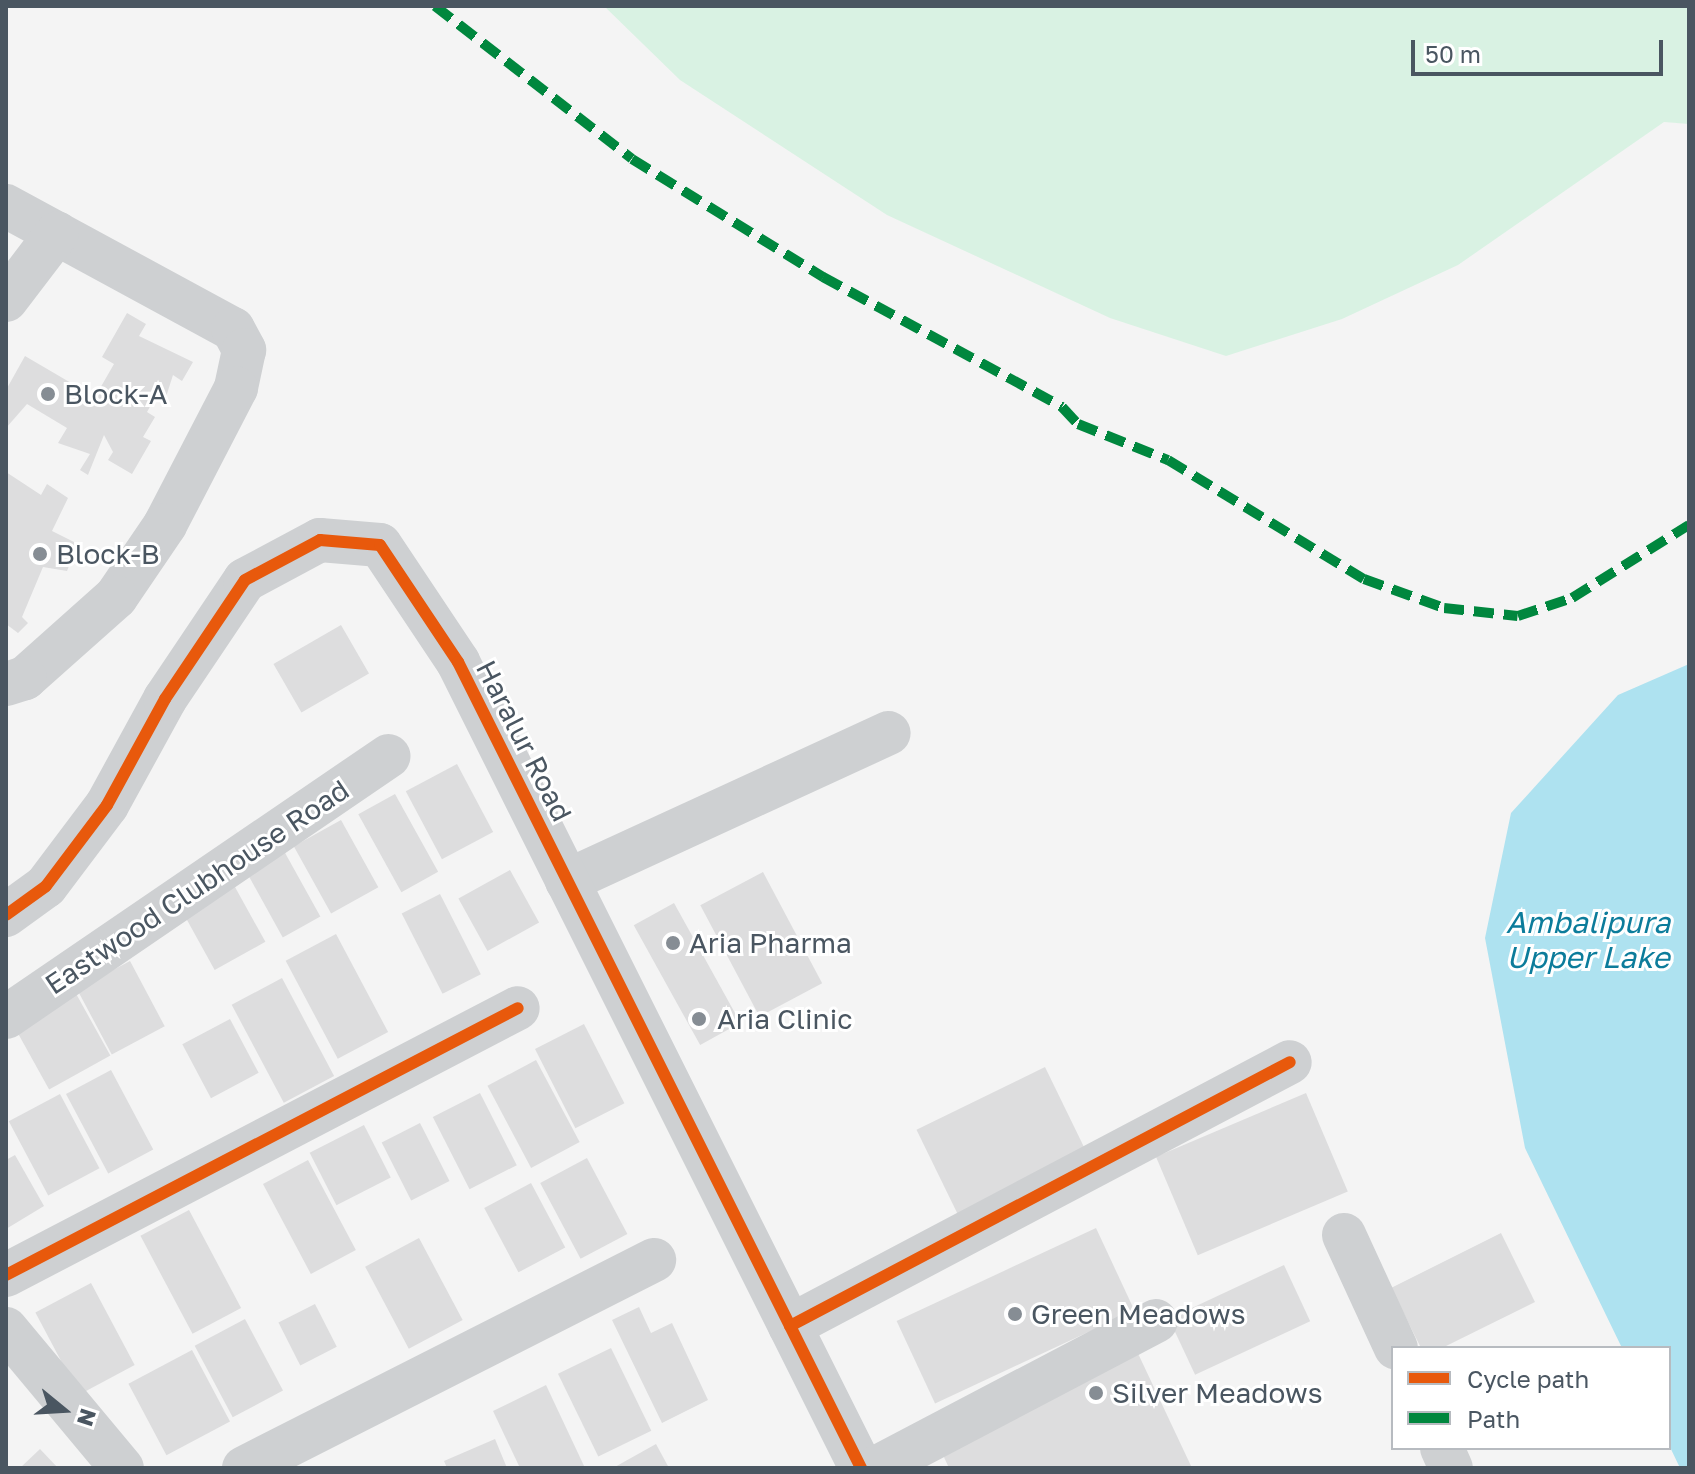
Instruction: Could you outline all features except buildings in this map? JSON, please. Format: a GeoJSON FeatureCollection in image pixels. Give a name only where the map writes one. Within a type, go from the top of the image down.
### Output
{"type":"FeatureCollection","features":[{"type":"Feature","properties":{"kind":"street"},"geometry":{"type":"LineString","coordinates":[[6,206],[233,329],[244,350],[236,388],[173,511],[116,597],[25,678],[6,684]]}},
{"type":"Feature","properties":{"kind":"street"},"geometry":{"type":"LineString","coordinates":[[6,300],[57,233]]}},
{"type":"Feature","properties":{"kind":"street","name":"Haralur Road"},"geometry":{"type":"LineString","coordinates":[[6,915],[46,886],[107,805],[165,699],[245,580],[320,540],[380,545],[458,662],[861,1468]]}},
{"type":"Feature","properties":{"kind":"street"},"geometry":{"type":"LineString","coordinates":[[567,881],[889,733]]}},
{"type":"Feature","properties":{"kind":"street","name":"Eastwood Clubhouse Road"},"geometry":{"type":"LineString","coordinates":[[6,1017],[388,756]]}},
{"type":"Feature","properties":{"kind":"street"},"geometry":{"type":"LineString","coordinates":[[6,1275],[518,1008]]}},
{"type":"Feature","properties":{"kind":"street"},"geometry":{"type":"LineString","coordinates":[[790,1326],[1290,1062]]}},
{"type":"Feature","properties":{"kind":"street"},"geometry":{"type":"LineString","coordinates":[[1344,1235],[1395,1346]]}},
{"type":"Feature","properties":{"kind":"street"},"geometry":{"type":"LineString","coordinates":[[244,1468],[654,1260]]}},
{"type":"Feature","properties":{"kind":"street"},"geometry":{"type":"LineString","coordinates":[[876,1468],[1156,1321]]}},
{"type":"Feature","properties":{"kind":"street"},"geometry":{"type":"LineString","coordinates":[[6,1329],[122,1468]]}},
{"type":"Feature","properties":{"kind":"green space"},"geometry":{"type":"Polygon","coordinates":[[[604,6],[1689,6],[1689,124],[1664,122],[1458,265],[1342,319],[1226,356],[1110,318],[887,215],[680,80],[604,6]]]}},
{"type":"Feature","properties":{"kind":"water","name":"Ambalipura Upper Lake"},"geometry":{"type":"Polygon","coordinates":[[[1689,664],[1689,1468],[1680,1468],[1671,1449],[1671,1346],[1621,1346],[1525,1148],[1485,938],[1511,813],[1618,695],[1689,664]]]}},
{"type":"Feature","properties":{"kind":"marked path"},"geometry":{"type":"LineString","coordinates":[[435,6],[632,159],[823,277],[1062,407],[1078,424],[1168,460],[1364,579],[1444,608],[1518,616],[1572,598],[1689,525]]}},
{"type":"Feature","properties":{"kind":"cycle path"},"geometry":{"type":"LineString","coordinates":[[6,915],[46,886],[107,805],[165,699],[245,580],[320,540],[380,545],[458,662],[861,1468]]}},
{"type":"Feature","properties":{"kind":"cycle path"},"geometry":{"type":"LineString","coordinates":[[6,1275],[518,1008]]}},
{"type":"Feature","properties":{"kind":"cycle path"},"geometry":{"type":"LineString","coordinates":[[790,1326],[1290,1062]]}},
{"type":"Feature","properties":{"kind":"place","name":"Block-A"},"geometry":{"type":"Point","coordinates":[48,394]}},
{"type":"Feature","properties":{"kind":"place","name":"Block-B"},"geometry":{"type":"Point","coordinates":[40,554]}},
{"type":"Feature","properties":{"kind":"place","name":"Aria Pharma"},"geometry":{"type":"Point","coordinates":[673,943]}},
{"type":"Feature","properties":{"kind":"place","name":"Aria Clinic"},"geometry":{"type":"Point","coordinates":[699,1019]}},
{"type":"Feature","properties":{"kind":"place","name":"Green Meadows"},"geometry":{"type":"Point","coordinates":[1015,1314]}},
{"type":"Feature","properties":{"kind":"place","name":"Silver Meadows"},"geometry":{"type":"Point","coordinates":[1096,1393]}}]}
